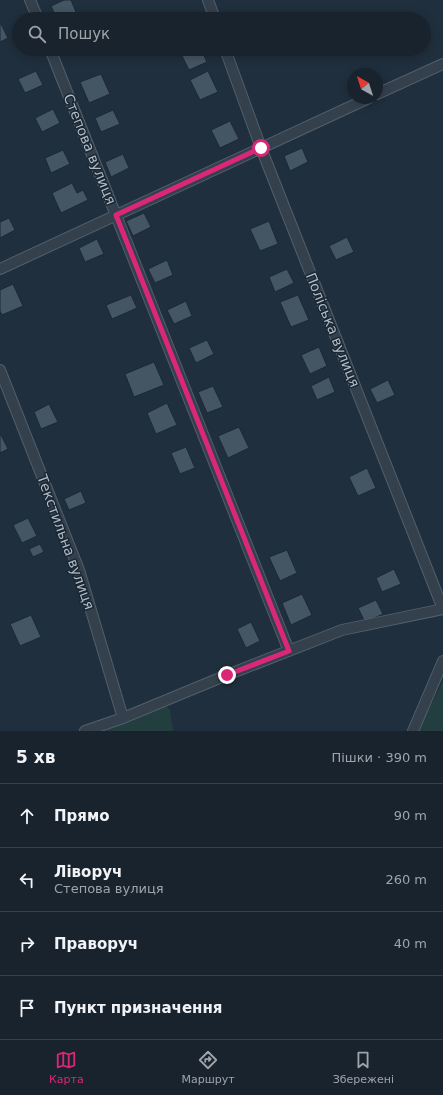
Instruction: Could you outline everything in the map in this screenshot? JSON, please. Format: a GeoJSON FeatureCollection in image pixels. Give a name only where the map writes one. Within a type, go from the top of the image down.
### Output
{"type":"FeatureCollection","features":[{"type":"Feature","properties":{"kind":"street"},"geometry":{"type":"LineString","coordinates":[[30,0],[35,12]]}},
{"type":"Feature","properties":{"kind":"street"},"geometry":{"type":"LineString","coordinates":[[208,0],[212,12]]}},
{"type":"Feature","properties":{"kind":"street","name":"Степова вулиця"},"geometry":{"type":"LineString","coordinates":[[53,56],[289,651]]}},
{"type":"Feature","properties":{"kind":"street","name":"Поліська вулиця"},"geometry":{"type":"LineString","coordinates":[[228,56],[261,148],[443,609]]}},
{"type":"Feature","properties":{"kind":"street"},"geometry":{"type":"LineString","coordinates":[[383,91],[443,64]]}},
{"type":"Feature","properties":{"kind":"street"},"geometry":{"type":"LineString","coordinates":[[0,269],[356,104]]}},
{"type":"Feature","properties":{"kind":"street","name":"Текстильна вулиця"},"geometry":{"type":"LineString","coordinates":[[0,370],[79,570],[123,718]]}},
{"type":"Feature","properties":{"kind":"street"},"geometry":{"type":"LineString","coordinates":[[84,731],[123,718],[342,630],[443,609]]}},
{"type":"Feature","properties":{"kind":"street"},"geometry":{"type":"LineString","coordinates":[[413,731],[443,661]]}},
{"type":"Feature","properties":{"kind":"green space"},"geometry":{"type":"Polygon","coordinates":[[[443,681],[443,731],[418,731],[443,681]]]}},
{"type":"Feature","properties":{"kind":"green space"},"geometry":{"type":"Polygon","coordinates":[[[165,704],[170,710],[173,731],[93,731],[165,704]]]}},
{"type":"Feature","properties":{"kind":"building"},"geometry":{"type":"Polygon","coordinates":[[[64,0],[71,0],[76,12],[54,12],[51,6],[64,0]]]}},
{"type":"Feature","properties":{"kind":"building"},"geometry":{"type":"Polygon","coordinates":[[[0,24],[8,38],[0,42],[0,24]]]}},
{"type":"Feature","properties":{"kind":"building"},"geometry":{"type":"Polygon","coordinates":[[[182,56],[204,56],[207,62],[189,70],[182,56]]]}},
{"type":"Feature","properties":{"kind":"building"},"geometry":{"type":"Polygon","coordinates":[[[36,71],[43,85],[25,93],[18,79],[36,71]]]}},
{"type":"Feature","properties":{"kind":"building"},"geometry":{"type":"Polygon","coordinates":[[[208,71],[218,92],[200,100],[190,80],[208,71]]]}},
{"type":"Feature","properties":{"kind":"building"},"geometry":{"type":"Polygon","coordinates":[[[101,74],[110,94],[89,103],[80,82],[101,74]]]}},
{"type":"Feature","properties":{"kind":"building"},"geometry":{"type":"Polygon","coordinates":[[[53,109],[60,123],[42,132],[35,118],[53,109]]]}},
{"type":"Feature","properties":{"kind":"building"},"geometry":{"type":"Polygon","coordinates":[[[113,110],[120,124],[101,132],[95,118],[113,110]]]}},
{"type":"Feature","properties":{"kind":"building"},"geometry":{"type":"Polygon","coordinates":[[[230,121],[239,139],[220,148],[211,130],[230,121]]]}},
{"type":"Feature","properties":{"kind":"building"},"geometry":{"type":"Polygon","coordinates":[[[302,148],[308,162],[290,171],[284,156],[302,148]]]}},
{"type":"Feature","properties":{"kind":"building"},"geometry":{"type":"Polygon","coordinates":[[[63,150],[70,164],[51,173],[45,158],[63,150]]]}},
{"type":"Feature","properties":{"kind":"building"},"geometry":{"type":"Polygon","coordinates":[[[123,154],[129,168],[111,177],[105,162],[123,154]]]}},
{"type":"Feature","properties":{"kind":"building"},"geometry":{"type":"Polygon","coordinates":[[[72,183],[77,193],[83,190],[88,200],[61,213],[52,193],[72,183]]]}},
{"type":"Feature","properties":{"kind":"building"},"geometry":{"type":"Polygon","coordinates":[[[144,213],[151,227],[133,236],[126,221],[144,213]]]}},
{"type":"Feature","properties":{"kind":"building"},"geometry":{"type":"Polygon","coordinates":[[[9,218],[15,230],[0,238],[0,222],[9,218]]]}},
{"type":"Feature","properties":{"kind":"building"},"geometry":{"type":"Polygon","coordinates":[[[269,221],[278,244],[260,251],[250,229],[269,221]]]}},
{"type":"Feature","properties":{"kind":"building"},"geometry":{"type":"Polygon","coordinates":[[[347,237],[354,252],[336,260],[329,246],[347,237]]]}},
{"type":"Feature","properties":{"kind":"building"},"geometry":{"type":"Polygon","coordinates":[[[97,239],[104,254],[85,262],[79,248],[97,239]]]}},
{"type":"Feature","properties":{"kind":"building"},"geometry":{"type":"Polygon","coordinates":[[[167,260],[173,275],[155,283],[148,269],[167,260]]]}},
{"type":"Feature","properties":{"kind":"building"},"geometry":{"type":"Polygon","coordinates":[[[287,269],[294,283],[275,292],[269,277],[287,269]]]}},
{"type":"Feature","properties":{"kind":"building"},"geometry":{"type":"Polygon","coordinates":[[[13,284],[23,306],[2,315],[0,311],[0,290],[13,284]]]}},
{"type":"Feature","properties":{"kind":"building"},"geometry":{"type":"Polygon","coordinates":[[[131,295],[137,308],[112,319],[106,305],[131,295]]]}},
{"type":"Feature","properties":{"kind":"building"},"geometry":{"type":"Polygon","coordinates":[[[298,295],[309,320],[291,327],[280,302],[298,295]]]}},
{"type":"Feature","properties":{"kind":"building"},"geometry":{"type":"Polygon","coordinates":[[[186,301],[192,316],[174,324],[167,310],[186,301]]]}},
{"type":"Feature","properties":{"kind":"building"},"geometry":{"type":"Polygon","coordinates":[[[207,340],[214,354],[196,363],[189,348],[207,340]]]}},
{"type":"Feature","properties":{"kind":"building"},"geometry":{"type":"Polygon","coordinates":[[[319,347],[327,366],[310,374],[301,355],[319,347]]]}},
{"type":"Feature","properties":{"kind":"building"},"geometry":{"type":"Polygon","coordinates":[[[154,362],[164,385],[134,397],[125,374],[154,362]]]}},
{"type":"Feature","properties":{"kind":"building"},"geometry":{"type":"Polygon","coordinates":[[[329,377],[335,392],[317,400],[311,386],[329,377]]]}},
{"type":"Feature","properties":{"kind":"building"},"geometry":{"type":"Polygon","coordinates":[[[388,380],[395,395],[377,403],[370,389],[388,380]]]}},
{"type":"Feature","properties":{"kind":"building"},"geometry":{"type":"Polygon","coordinates":[[[213,386],[223,407],[207,413],[198,392],[213,386]]]}},
{"type":"Feature","properties":{"kind":"building"},"geometry":{"type":"Polygon","coordinates":[[[167,403],[177,425],[156,434],[147,413],[167,403]]]}},
{"type":"Feature","properties":{"kind":"building"},"geometry":{"type":"Polygon","coordinates":[[[49,404],[58,422],[41,429],[34,412],[49,404]]]}},
{"type":"Feature","properties":{"kind":"building"},"geometry":{"type":"Polygon","coordinates":[[[239,427],[249,448],[228,458],[218,436],[239,427]]]}},
{"type":"Feature","properties":{"kind":"building"},"geometry":{"type":"Polygon","coordinates":[[[0,433],[8,449],[0,453],[0,433]]]}},
{"type":"Feature","properties":{"kind":"building"},"geometry":{"type":"Polygon","coordinates":[[[186,447],[195,468],[180,474],[171,453],[186,447]]]}},
{"type":"Feature","properties":{"kind":"building"},"geometry":{"type":"Polygon","coordinates":[[[367,468],[376,488],[358,496],[349,477],[367,468]]]}},
{"type":"Feature","properties":{"kind":"building"},"geometry":{"type":"Polygon","coordinates":[[[81,491],[86,503],[69,510],[64,499],[81,491]]]}},
{"type":"Feature","properties":{"kind":"building"},"geometry":{"type":"Polygon","coordinates":[[[28,518],[37,536],[22,543],[13,525],[28,518]]]}},
{"type":"Feature","properties":{"kind":"building"},"geometry":{"type":"Polygon","coordinates":[[[40,544],[44,552],[33,557],[29,549],[40,544]]]}},
{"type":"Feature","properties":{"kind":"building"},"geometry":{"type":"Polygon","coordinates":[[[287,550],[297,573],[280,581],[269,557],[287,550]]]}},
{"type":"Feature","properties":{"kind":"building"},"geometry":{"type":"Polygon","coordinates":[[[394,569],[401,584],[382,592],[376,578],[394,569]]]}},
{"type":"Feature","properties":{"kind":"building"},"geometry":{"type":"Polygon","coordinates":[[[302,594],[312,615],[291,625],[282,603],[302,594]]]}},
{"type":"Feature","properties":{"kind":"building"},"geometry":{"type":"Polygon","coordinates":[[[376,600],[383,614],[365,622],[358,608],[376,600]]]}},
{"type":"Feature","properties":{"kind":"building"},"geometry":{"type":"Polygon","coordinates":[[[31,615],[41,637],[20,646],[10,624],[31,615]]]}},
{"type":"Feature","properties":{"kind":"building"},"geometry":{"type":"Polygon","coordinates":[[[251,622],[260,641],[246,648],[237,629],[251,622]]]}},
{"type":"Feature","properties":{"kind":"route"},"geometry":{"type":"LineString","coordinates":[[227,675],[289,651],[116,215],[261,148]]}}]}
